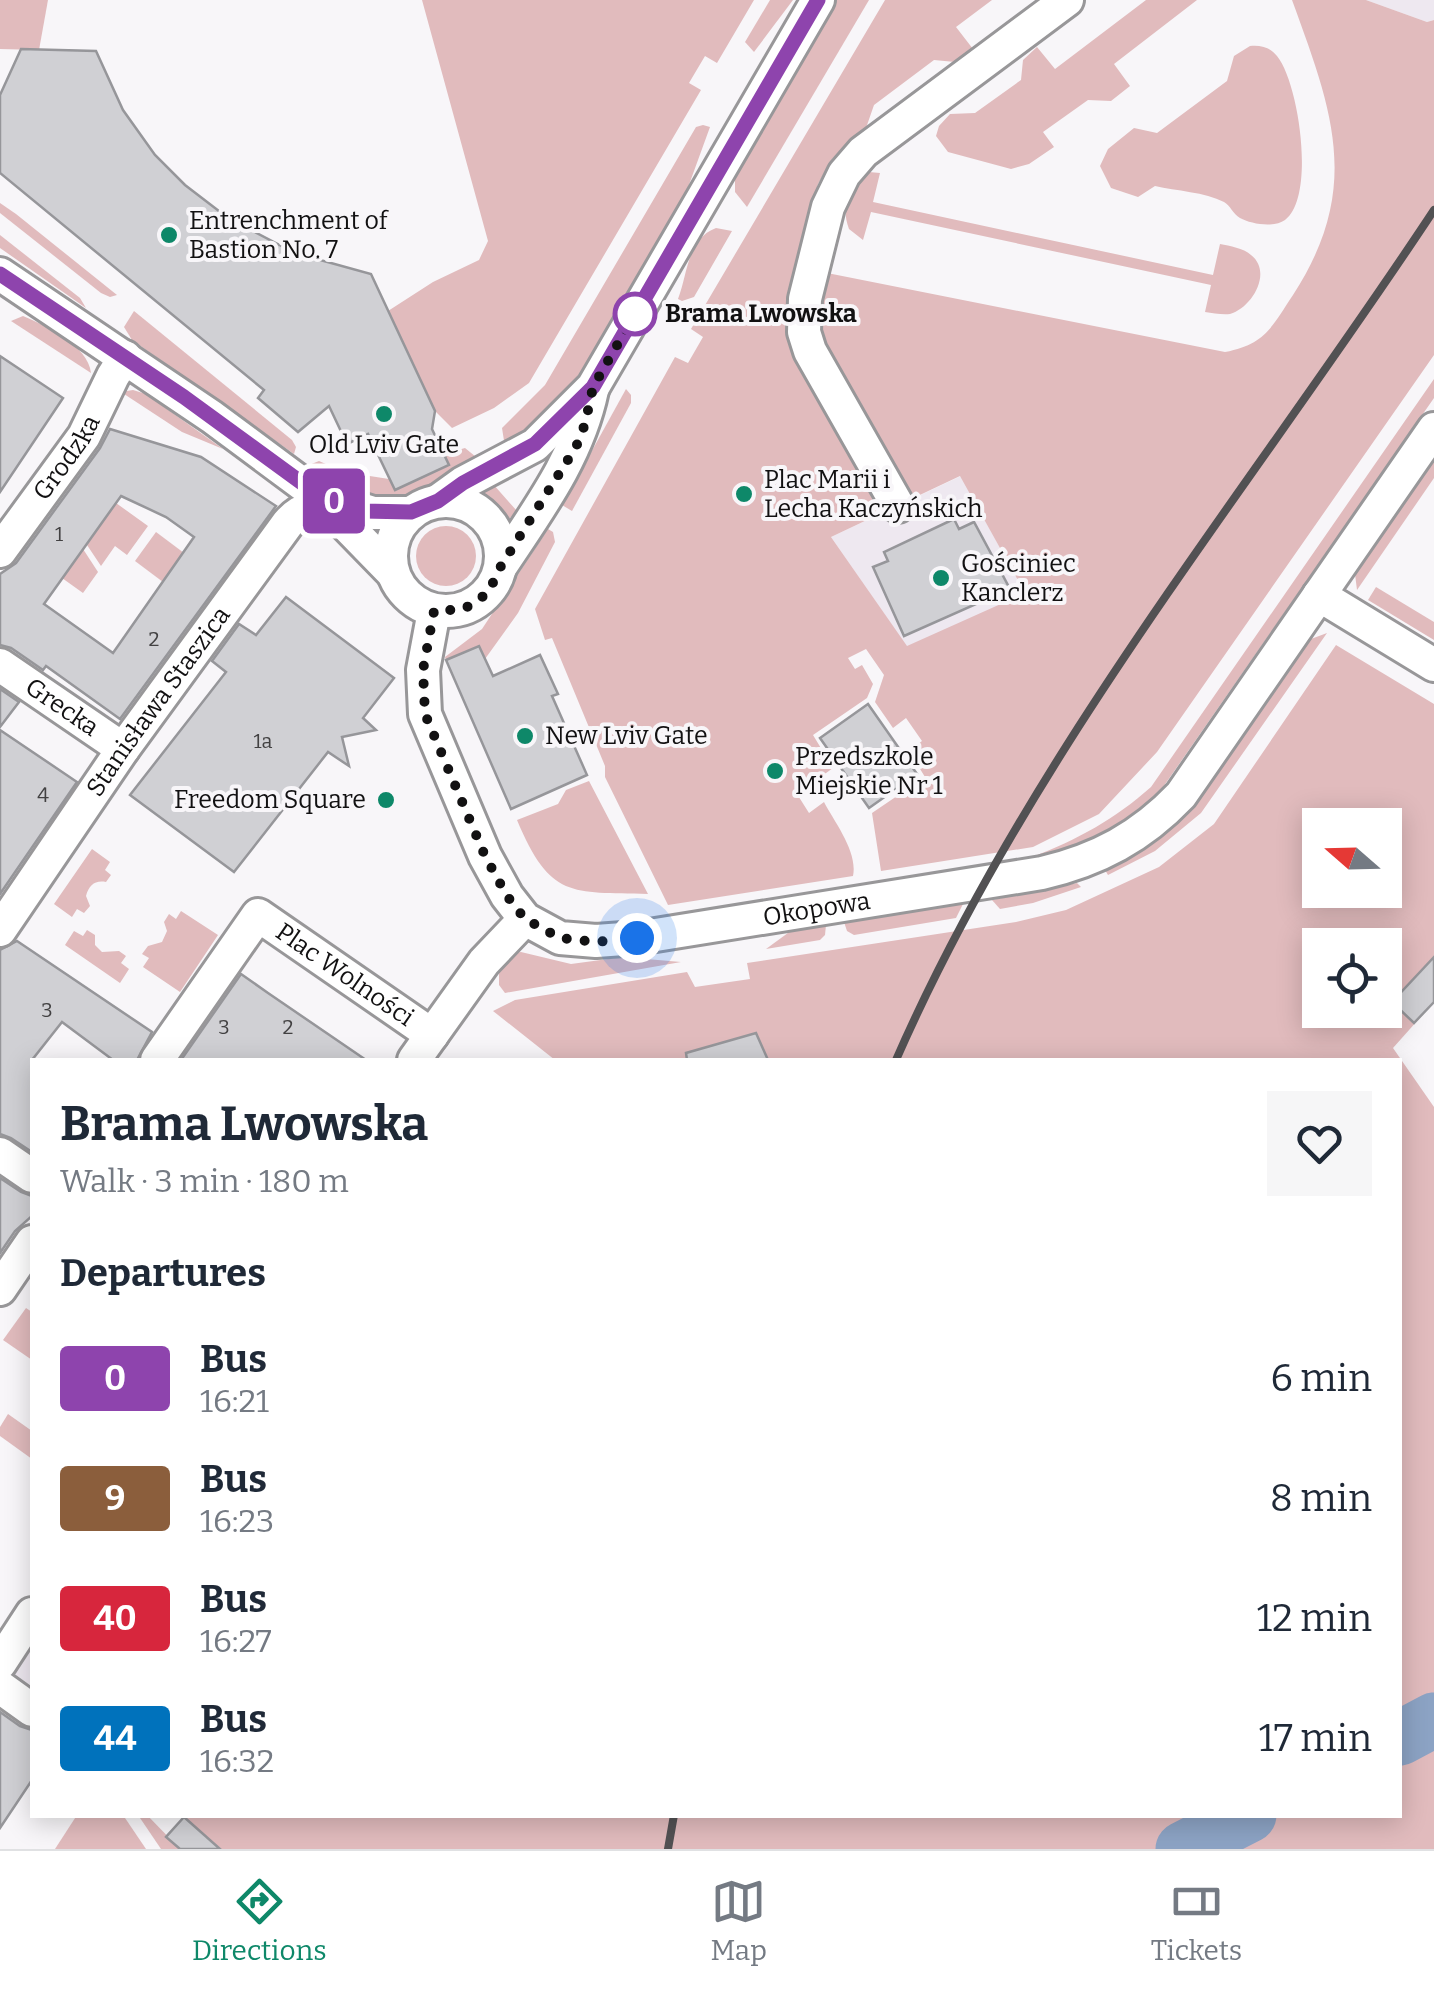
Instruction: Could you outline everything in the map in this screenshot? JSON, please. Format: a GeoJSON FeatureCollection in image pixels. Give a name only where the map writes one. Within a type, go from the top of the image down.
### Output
{"type":"FeatureCollection","features":[{"type":"Feature","properties":{"kind":"street"},"geometry":{"type":"LineString","coordinates":[[392,572],[392,540],[424,507],[535,444],[593,387],[818,0]]}},
{"type":"Feature","properties":{"kind":"street"},"geometry":{"type":"LineString","coordinates":[[898,506],[810,351],[804,332],[805,299],[828,207],[835,187],[863,152],[1067,0]]}},
{"type":"Feature","properties":{"kind":"street"},"geometry":{"type":"LineString","coordinates":[[0,274],[126,357],[326,504],[392,572],[408,597],[434,611],[449,612],[477,602],[488,593],[576,447],[593,387]]}},
{"type":"Feature","properties":{"kind":"street","name":"Grodzka"},"geometry":{"type":"LineString","coordinates":[[0,551],[84,436],[112,376],[126,357]]}},
{"type":"Feature","properties":{"kind":"street","name":"Okopowa"},"geometry":{"type":"LineString","coordinates":[[525,919],[560,938],[596,942],[637,938],[1014,878],[1098,857],[1143,830],[1181,795],[1434,430]]}},
{"type":"Feature","properties":{"kind":"street"},"geometry":{"type":"LineString","coordinates":[[326,504],[363,511],[468,505],[491,523],[498,536],[501,566]]}},
{"type":"Feature","properties":{"kind":"street","name":"Stanisława Staszica"},"geometry":{"type":"LineString","coordinates":[[0,930],[123,749],[298,512],[326,504]]}},
{"type":"Feature","properties":{"kind":"street"},"geometry":{"type":"LineString","coordinates":[[1320,595],[1434,665]]}},
{"type":"Feature","properties":{"kind":"street"},"geometry":{"type":"LineString","coordinates":[[424,1047],[484,962],[525,919],[494,873],[425,714],[423,670],[434,611]]}},
{"type":"Feature","properties":{"kind":"street","name":"Grecka"},"geometry":{"type":"LineString","coordinates":[[0,665],[123,749]]}},
{"type":"Feature","properties":{"kind":"street","name":"Plac Wolności"},"geometry":{"type":"LineString","coordinates":[[157,1058],[258,915],[424,1047]]}},
{"type":"Feature","properties":{"kind":"street"},"geometry":{"type":"LineString","coordinates":[[0,1154],[30,1175]]}},
{"type":"Feature","properties":{"kind":"street"},"geometry":{"type":"LineString","coordinates":[[0,1289],[30,1245]]}},
{"type":"Feature","properties":{"kind":"street"},"geometry":{"type":"LineString","coordinates":[[0,1663],[30,1617]]}},
{"type":"Feature","properties":{"kind":"street"},"geometry":{"type":"LineString","coordinates":[[0,1687],[30,1709]]}},
{"type":"Feature","properties":{"kind":"shaded area"},"geometry":{"type":"Polygon","coordinates":[[[0,0],[48,0],[39,50],[0,49],[0,0]]]}},
{"type":"Feature","properties":{"kind":"shaded area"},"geometry":{"type":"Polygon","coordinates":[[[422,0],[754,0],[717,63],[705,56],[689,83],[701,90],[529,383],[494,408],[452,428],[435,411],[388,311],[433,282],[479,260],[488,241],[422,0]]]}},
{"type":"Feature","properties":{"kind":"shaded area"},"geometry":{"type":"Polygon","coordinates":[[[770,0],[793,0],[754,52],[745,42],[770,0]]]}},
{"type":"Feature","properties":{"kind":"shaded area"},"geometry":{"type":"Polygon","coordinates":[[[837,0],[869,0],[747,207],[735,192],[735,174],[837,0]]]}},
{"type":"Feature","properties":{"kind":"shaded area"},"geometry":{"type":"Polygon","coordinates":[[[885,0],[992,0],[956,27],[973,49],[955,62],[934,60],[874,105],[866,128],[832,159],[818,184],[797,267],[1225,352],[1258,339],[1272,325],[1315,256],[1328,219],[1334,148],[1319,77],[1292,0],[1366,0],[1427,22],[1434,20],[1434,355],[1157,752],[1099,814],[1033,847],[881,871],[872,813],[925,777],[909,751],[922,741],[906,718],[893,728],[875,702],[884,675],[866,649],[848,658],[855,669],[862,665],[873,684],[867,698],[813,735],[833,768],[797,794],[809,813],[824,802],[849,848],[853,876],[668,905],[605,777],[605,766],[552,638],[545,640],[535,609],[675,357],[688,363],[703,337],[691,329],[885,0]],[[960,476],[831,537],[907,646],[1025,593],[960,476]]]}},
{"type":"Feature","properties":{"kind":"shaded area"},"geometry":{"type":"Polygon","coordinates":[[[1146,0],[1197,0],[1114,64],[1130,86],[1111,101],[1088,100],[1043,132],[1054,147],[1029,164],[1011,169],[948,152],[936,136],[950,114],[975,113],[1021,80],[1023,60],[1037,47],[1055,69],[1146,0]]]}},
{"type":"Feature","properties":{"kind":"shaded area"},"geometry":{"type":"Polygon","coordinates":[[[1366,0],[1434,0],[1434,20],[1427,22],[1366,0]]]}},
{"type":"Feature","properties":{"kind":"shaded area"},"geometry":{"type":"Polygon","coordinates":[[[1250,46],[1265,47],[1277,56],[1292,90],[1297,114],[1300,188],[1285,220],[1269,224],[1250,222],[1224,202],[1190,192],[1155,186],[1138,197],[1111,188],[1100,166],[1108,149],[1134,128],[1157,133],[1227,81],[1234,56],[1250,46]]]}},
{"type":"Feature","properties":{"kind":"shaded area"},"geometry":{"type":"Polygon","coordinates":[[[696,127],[710,127],[686,193],[580,377],[525,433],[505,447],[502,428],[545,385],[696,127]]]}},
{"type":"Feature","properties":{"kind":"shaded area"},"geometry":{"type":"Polygon","coordinates":[[[869,172],[880,173],[873,202],[1213,275],[1220,244],[1251,255],[1257,262],[1260,280],[1246,305],[1230,314],[1221,314],[1205,312],[1211,285],[871,212],[863,240],[849,229],[846,204],[856,183],[869,172]]]}},
{"type":"Feature","properties":{"kind":"shaded area"},"geometry":{"type":"Polygon","coordinates":[[[0,203],[117,295],[101,293],[0,213],[0,203]]]}},
{"type":"Feature","properties":{"kind":"shaded area"},"geometry":{"type":"Polygon","coordinates":[[[716,228],[732,231],[694,297],[678,299],[694,248],[706,233],[716,228]]]}},
{"type":"Feature","properties":{"kind":"shaded area"},"geometry":{"type":"Polygon","coordinates":[[[0,235],[80,298],[86,308],[0,248],[0,235]]]}},
{"type":"Feature","properties":{"kind":"shaded area"},"geometry":{"type":"Polygon","coordinates":[[[134,311],[292,440],[294,454],[132,340],[124,327],[134,311]]]}},
{"type":"Feature","properties":{"kind":"shaded area"},"geometry":{"type":"Polygon","coordinates":[[[23,316],[74,346],[91,373],[11,321],[23,316]]]}},
{"type":"Feature","properties":{"kind":"shaded area"},"geometry":{"type":"Polygon","coordinates":[[[1434,379],[1434,398],[1161,790],[1102,833],[1068,848],[1032,857],[1095,828],[1151,787],[1434,379]]]}},
{"type":"Feature","properties":{"kind":"shaded area"},"geometry":{"type":"Polygon","coordinates":[[[626,389],[631,403],[572,511],[562,505],[626,389]]]}},
{"type":"Feature","properties":{"kind":"shaded area"},"geometry":{"type":"Polygon","coordinates":[[[121,392],[146,394],[223,449],[182,432],[121,392]]]}},
{"type":"Feature","properties":{"kind":"shaded area"},"geometry":{"type":"Polygon","coordinates":[[[465,448],[481,461],[430,488],[396,498],[360,497],[337,487],[309,465],[319,461],[344,472],[389,479],[395,490],[449,465],[444,454],[465,448]]]}},
{"type":"Feature","properties":{"kind":"shaded area"},"geometry":{"type":"Polygon","coordinates":[[[1434,458],[1434,478],[1357,590],[1355,574],[1434,458]]]}},
{"type":"Feature","properties":{"kind":"shaded area"},"geometry":{"type":"Polygon","coordinates":[[[961,476],[1025,594],[907,647],[831,537],[961,476]]]}},
{"type":"Feature","properties":{"kind":"shaded area"},"geometry":{"type":"Polygon","coordinates":[[[493,484],[517,511],[507,521],[498,505],[482,494],[493,484]]]}},
{"type":"Feature","properties":{"kind":"shaded area"},"geometry":{"type":"Polygon","coordinates":[[[116,503],[148,526],[127,555],[115,546],[101,566],[87,545],[116,503]]]}},
{"type":"Feature","properties":{"kind":"shaded area"},"geometry":{"type":"Polygon","coordinates":[[[446,526],[467,535],[476,556],[467,577],[446,586],[425,577],[416,556],[425,535],[446,526]]]}},
{"type":"Feature","properties":{"kind":"shaded area"},"geometry":{"type":"Polygon","coordinates":[[[548,529],[555,542],[518,613],[485,659],[446,660],[482,629],[548,529]]]}},
{"type":"Feature","properties":{"kind":"shaded area"},"geometry":{"type":"Polygon","coordinates":[[[156,532],[184,553],[163,582],[135,561],[156,532]]]}},
{"type":"Feature","properties":{"kind":"shaded area"},"geometry":{"type":"Polygon","coordinates":[[[83,549],[98,572],[83,593],[62,578],[83,549]]]}},
{"type":"Feature","properties":{"kind":"shaded area"},"geometry":{"type":"Polygon","coordinates":[[[1376,587],[1434,622],[1434,640],[1368,600],[1376,587]]]}},
{"type":"Feature","properties":{"kind":"shaded area"},"geometry":{"type":"Polygon","coordinates":[[[1327,633],[1201,813],[1155,851],[1108,875],[1105,870],[1148,846],[1194,807],[1311,639],[1327,633]]]}},
{"type":"Feature","properties":{"kind":"shaded area"},"geometry":{"type":"Polygon","coordinates":[[[1336,645],[1434,704],[1434,1002],[1393,1048],[1400,1058],[552,1058],[493,1011],[515,1000],[687,972],[695,987],[750,979],[747,963],[1016,922],[1066,910],[1159,867],[1214,824],[1336,645]]]}},
{"type":"Feature","properties":{"kind":"shaded area"},"geometry":{"type":"Polygon","coordinates":[[[589,781],[648,894],[600,893],[566,886],[553,878],[529,846],[517,820],[558,804],[566,790],[589,781]]]}},
{"type":"Feature","properties":{"kind":"shaded area"},"geometry":{"type":"Polygon","coordinates":[[[92,849],[110,862],[105,870],[111,875],[106,882],[91,886],[86,896],[90,906],[84,913],[77,909],[72,917],[54,904],[92,849]]]}},
{"type":"Feature","properties":{"kind":"shaded area"},"geometry":{"type":"Polygon","coordinates":[[[1077,883],[1081,887],[1033,903],[1000,909],[992,900],[1077,883]]]}},
{"type":"Feature","properties":{"kind":"shaded area"},"geometry":{"type":"Polygon","coordinates":[[[963,904],[956,918],[854,935],[847,931],[844,922],[963,904]]]}},
{"type":"Feature","properties":{"kind":"shaded area"},"geometry":{"type":"Polygon","coordinates":[[[181,911],[218,935],[180,992],[143,967],[149,958],[142,954],[148,946],[162,942],[169,914],[176,919],[181,911]]]}},
{"type":"Feature","properties":{"kind":"shaded area"},"geometry":{"type":"Polygon","coordinates":[[[826,925],[820,940],[766,949],[792,930],[826,925]]]}},
{"type":"Feature","properties":{"kind":"shaded area"},"geometry":{"type":"Polygon","coordinates":[[[87,930],[95,935],[95,945],[102,952],[119,951],[126,956],[121,963],[129,969],[120,983],[65,945],[74,931],[83,936],[87,930]]]}},
{"type":"Feature","properties":{"kind":"shaded area"},"geometry":{"type":"Polygon","coordinates":[[[514,953],[571,964],[623,957],[681,962],[505,993],[499,985],[499,969],[514,953]]]}},
{"type":"Feature","properties":{"kind":"shaded area"},"geometry":{"type":"Polygon","coordinates":[[[1402,1061],[1434,1107],[1434,1849],[220,1849],[185,1818],[1402,1818],[1402,1061]]]}},
{"type":"Feature","properties":{"kind":"shaded area"},"geometry":{"type":"Polygon","coordinates":[[[26,1308],[30,1311],[30,1359],[3,1340],[26,1308]]]}},
{"type":"Feature","properties":{"kind":"shaded area"},"geometry":{"type":"Polygon","coordinates":[[[8,1414],[30,1430],[30,1458],[0,1436],[0,1427],[8,1414]]]}},
{"type":"Feature","properties":{"kind":"shaded area"},"geometry":{"type":"Polygon","coordinates":[[[30,1642],[30,1685],[10,1671],[30,1642]]]}},
{"type":"Feature","properties":{"kind":"shaded area"},"geometry":{"type":"Polygon","coordinates":[[[75,1818],[125,1818],[146,1849],[55,1849],[75,1818]]]}},
{"type":"Feature","properties":{"kind":"shaded area"},"geometry":{"type":"Polygon","coordinates":[[[140,1818],[150,1818],[180,1849],[161,1849],[140,1818]]]}},
{"type":"Feature","properties":{"kind":"building","name":"Entrenchment of Bastion No. 7"},"geometry":{"type":"Polygon","coordinates":[[[21,49],[96,51],[123,110],[155,155],[185,185],[228,218],[295,253],[371,274],[435,411],[432,429],[449,465],[395,490],[368,434],[347,444],[329,406],[298,432],[258,398],[264,390],[0,173],[0,95],[21,49]]]}},
{"type":"Feature","properties":{"kind":"building"},"geometry":{"type":"Polygon","coordinates":[[[0,356],[63,398],[0,492],[0,356]]]}},
{"type":"Feature","properties":{"kind":"building"},"geometry":{"type":"Polygon","coordinates":[[[110,429],[201,457],[276,506],[120,719],[46,666],[43,670],[0,645],[0,574],[16,563],[110,429]],[[121,496],[44,604],[113,653],[194,537],[166,517],[121,496]]]}},
{"type":"Feature","properties":{"kind":"building","name":"Gościniec Kanclerz"},"geometry":{"type":"Polygon","coordinates":[[[954,519],[959,529],[974,522],[1010,589],[904,636],[873,567],[888,561],[884,552],[954,519]]]}},
{"type":"Feature","properties":{"kind":"building"},"geometry":{"type":"Polygon","coordinates":[[[286,597],[394,678],[363,718],[376,730],[342,737],[349,766],[328,752],[234,872],[130,795],[226,672],[212,661],[239,624],[256,635],[286,597]]]}},
{"type":"Feature","properties":{"kind":"building","name":"New Lviv Gate"},"geometry":{"type":"Polygon","coordinates":[[[479,646],[493,676],[540,655],[558,694],[552,696],[587,775],[511,809],[446,660],[479,646]]]}},
{"type":"Feature","properties":{"kind":"building"},"geometry":{"type":"Polygon","coordinates":[[[0,689],[19,702],[0,727],[0,689]]]}},
{"type":"Feature","properties":{"kind":"building","name":"Przedszkole Miejskie Nr 1"},"geometry":{"type":"Polygon","coordinates":[[[868,704],[917,774],[869,808],[820,738],[868,704]]]}},
{"type":"Feature","properties":{"kind":"building"},"geometry":{"type":"Polygon","coordinates":[[[0,730],[77,782],[0,894],[0,730]]]}},
{"type":"Feature","properties":{"kind":"building"},"geometry":{"type":"Polygon","coordinates":[[[17,941],[152,1032],[138,1058],[110,1058],[62,1022],[30,1058],[30,1151],[0,1134],[0,950],[17,941]]]}},
{"type":"Feature","properties":{"kind":"building"},"geometry":{"type":"Polygon","coordinates":[[[1434,957],[1434,1002],[1414,1023],[1402,1012],[1402,991],[1434,957]]]}},
{"type":"Feature","properties":{"kind":"building"},"geometry":{"type":"Polygon","coordinates":[[[241,974],[363,1058],[182,1058],[241,974]]]}},
{"type":"Feature","properties":{"kind":"building"},"geometry":{"type":"Polygon","coordinates":[[[756,1033],[767,1058],[687,1058],[686,1053],[756,1033]]]}},
{"type":"Feature","properties":{"kind":"building"},"geometry":{"type":"Polygon","coordinates":[[[0,1178],[30,1195],[30,1218],[0,1253],[0,1178]]]}},
{"type":"Feature","properties":{"kind":"building"},"geometry":{"type":"Polygon","coordinates":[[[0,1712],[30,1729],[30,1783],[0,1828],[0,1712]]]}},
{"type":"Feature","properties":{"kind":"building"},"geometry":{"type":"Polygon","coordinates":[[[185,1818],[220,1849],[180,1849],[166,1837],[185,1818]]]}},
{"type":"Feature","properties":{"kind":"waterway"},"geometry":{"type":"LineString","coordinates":[[1402,1737],[1434,1720]]}},
{"type":"Feature","properties":{"kind":"waterway"},"geometry":{"type":"LineString","coordinates":[[1183,1849],[1243,1818]]}},
{"type":"Feature","properties":{"kind":"railway"},"geometry":{"type":"LineString","coordinates":[[897,1058],[950,946],[1077,729],[1434,210]]}},
{"type":"Feature","properties":{"kind":"railway"},"geometry":{"type":"LineString","coordinates":[[668,1849],[673,1818]]}},
{"type":"Feature","properties":{"kind":"bus line","name":"0"},"geometry":{"type":"LineString","coordinates":[[0,274],[184,397],[317,494],[363,511],[411,512],[438,501],[535,444],[593,387],[818,0]]}},
{"type":"Feature","properties":{"kind":"place","name":"Entrenchment of Bastion No. 7"},"geometry":{"type":"Point","coordinates":[169,235]}},
{"type":"Feature","properties":{"kind":"place","name":"Brama Lwowska"},"geometry":{"type":"Point","coordinates":[635,314]}},
{"type":"Feature","properties":{"kind":"place","name":"Old Lviv Gate"},"geometry":{"type":"Point","coordinates":[384,414]}},
{"type":"Feature","properties":{"kind":"place","name":"Plac Marii i Lecha Kaczyńskich"},"geometry":{"type":"Point","coordinates":[744,494]}},
{"type":"Feature","properties":{"kind":"place","name":"Gościniec Kanclerz"},"geometry":{"type":"Point","coordinates":[941,578]}},
{"type":"Feature","properties":{"kind":"place","name":"New Lviv Gate"},"geometry":{"type":"Point","coordinates":[525,736]}},
{"type":"Feature","properties":{"kind":"place","name":"Przedszkole Miejskie Nr 1"},"geometry":{"type":"Point","coordinates":[775,771]}},
{"type":"Feature","properties":{"kind":"place","name":"Freedom Square"},"geometry":{"type":"Point","coordinates":[386,800]}},
{"type":"Feature","properties":{"kind":"route"},"geometry":{"type":"LineString","coordinates":[[635,314],[593,387],[576,447],[488,593],[464,609],[434,611],[422,689],[425,714],[438,747],[494,873],[515,908],[525,919],[560,938],[596,942],[637,938]]}}]}
